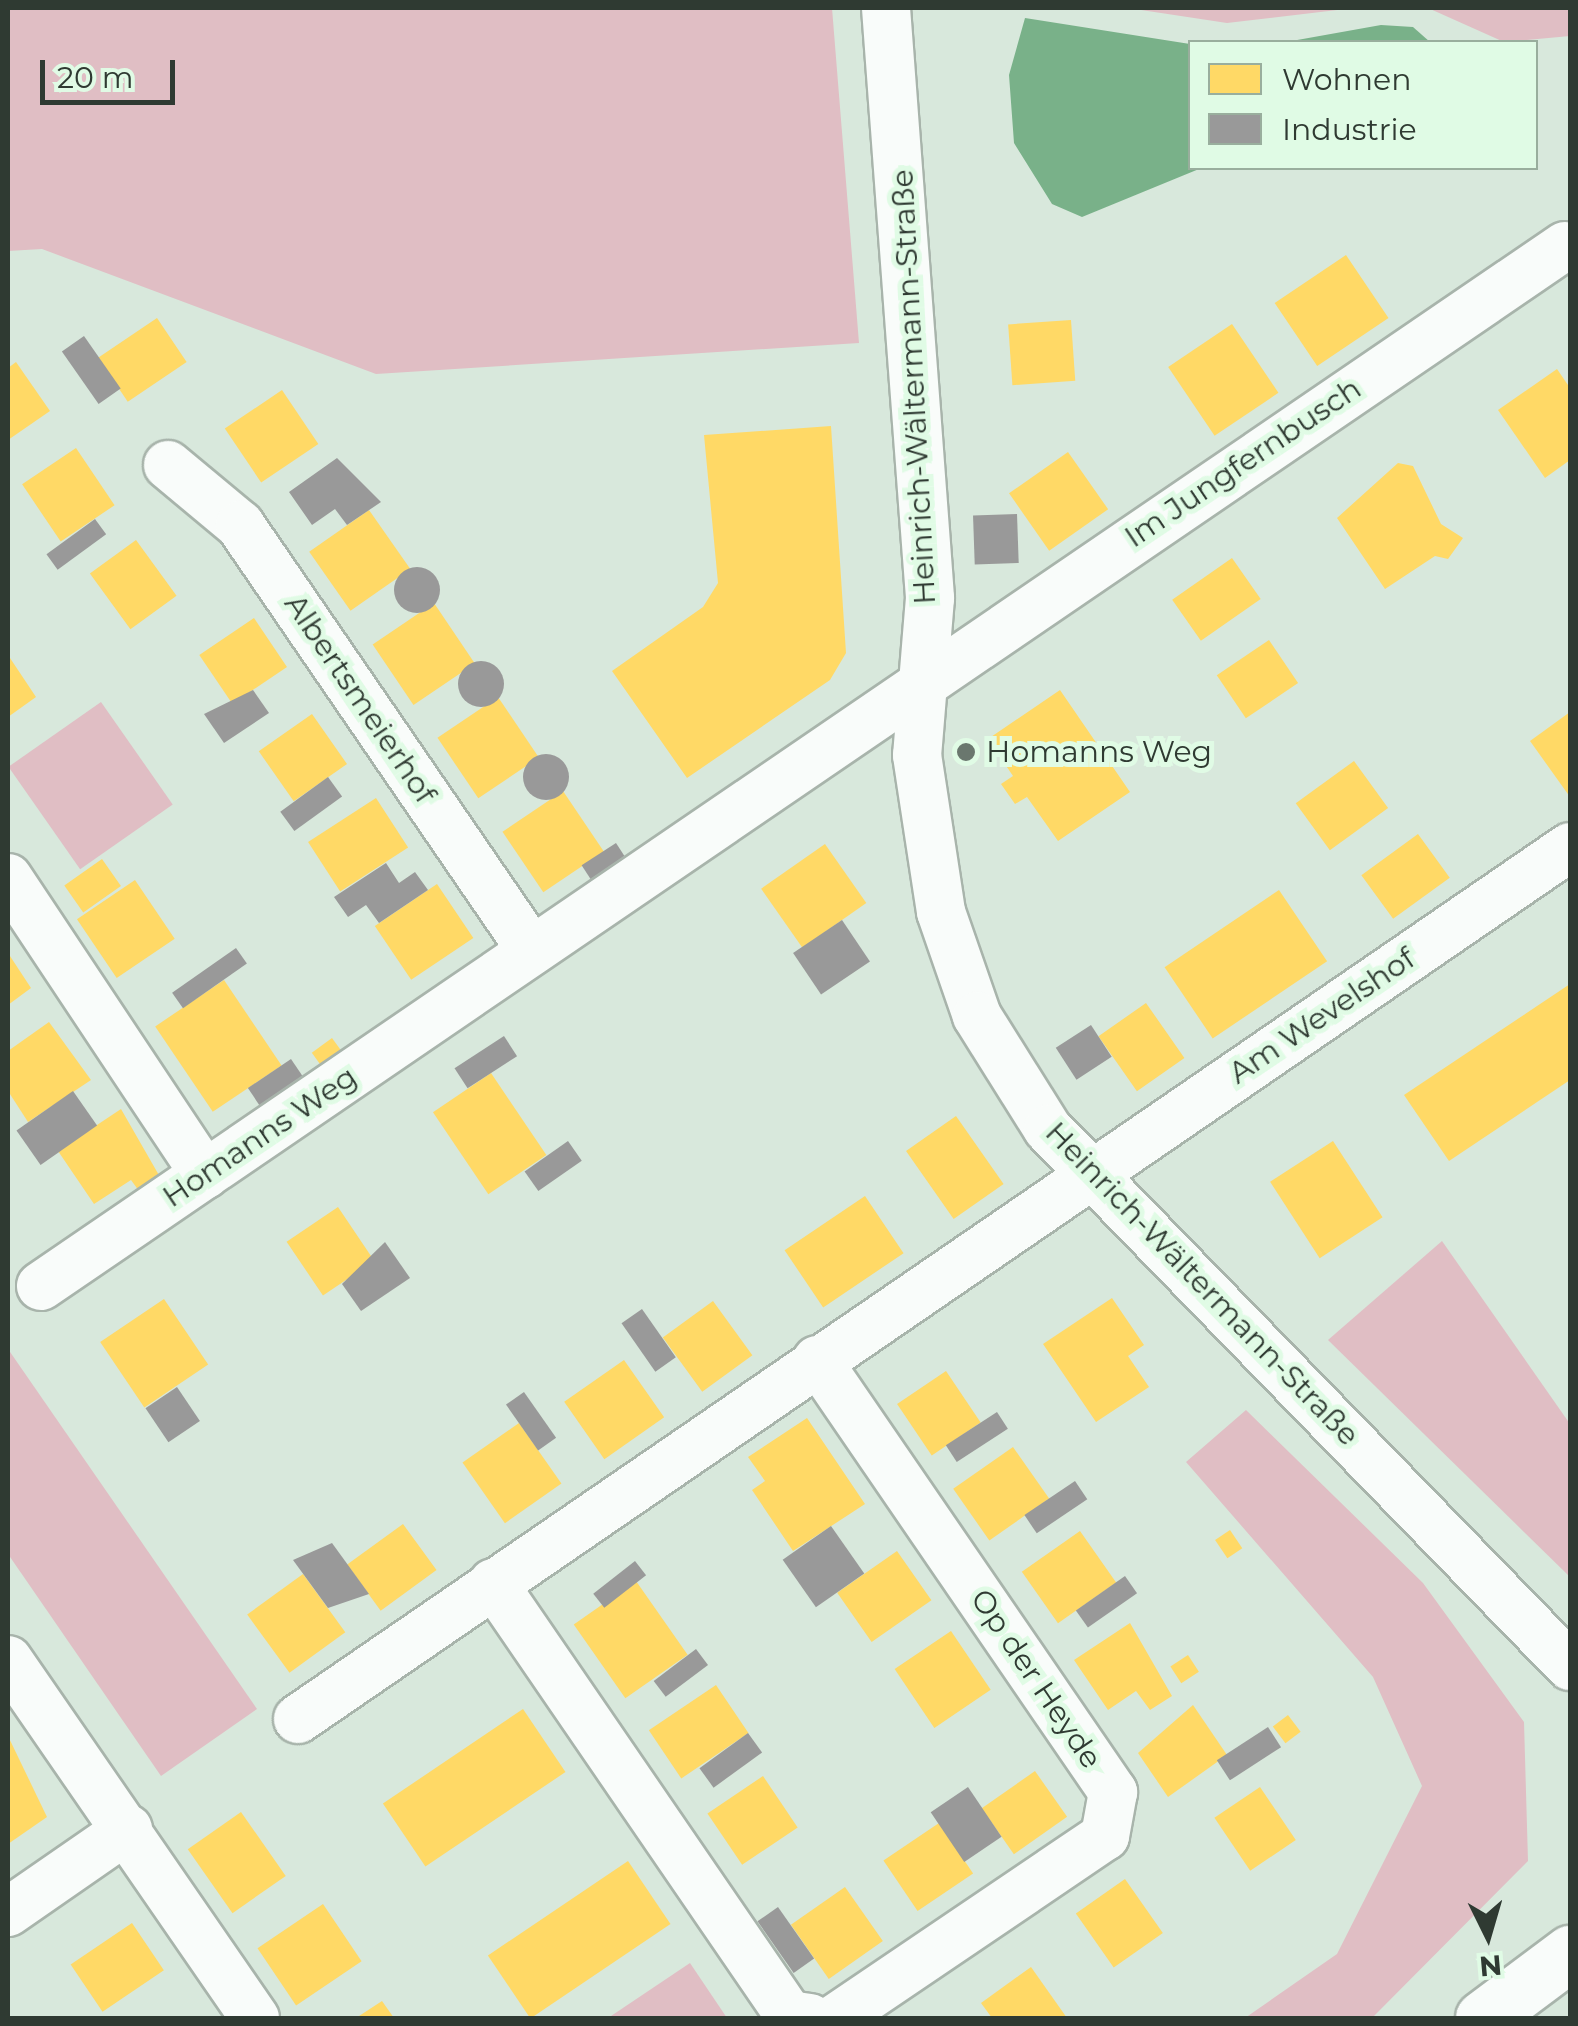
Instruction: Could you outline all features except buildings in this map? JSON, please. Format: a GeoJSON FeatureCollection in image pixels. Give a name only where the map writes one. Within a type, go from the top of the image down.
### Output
{"type":"FeatureCollection","features":[{"type":"Feature","properties":{"kind":"street","name":"Heinrich-Wältermann-Straße"},"geometry":{"type":"LineString","coordinates":[[886,8],[930,598],[914,722],[930,856],[962,976],[1017,1086],[1093,1173],[1570,1666]]}},
{"type":"Feature","properties":{"kind":"street","name":"Im Jungfernbusch"},"geometry":{"type":"LineString","coordinates":[[922,680],[1565,246]]}},
{"type":"Feature","properties":{"kind":"street","name":"Albertsmeierhof"},"geometry":{"type":"LineString","coordinates":[[168,465],[240,525],[532,950]]}},
{"type":"Feature","properties":{"kind":"street","name":"Homanns Weg"},"geometry":{"type":"LineString","coordinates":[[41,1286],[922,680]]}},
{"type":"Feature","properties":{"kind":"street","name":"Am Wevelshof"},"geometry":{"type":"LineString","coordinates":[[1093,1173],[1564,865]]}},
{"type":"Feature","properties":{"kind":"street"},"geometry":{"type":"LineString","coordinates":[[8,878],[205,1174]]}},
{"type":"Feature","properties":{"kind":"street"},"geometry":{"type":"LineString","coordinates":[[298,1719],[1093,1173]]}},
{"type":"Feature","properties":{"kind":"street","name":"Op der Heyde"},"geometry":{"type":"LineString","coordinates":[[817,1360],[1113,1792],[1106,1836],[836,2018]]}},
{"type":"Feature","properties":{"kind":"street"},"geometry":{"type":"LineString","coordinates":[[494,1583],[789,2015],[810,2018]]}},
{"type":"Feature","properties":{"kind":"street"},"geometry":{"type":"LineString","coordinates":[[8,1660],[255,2018]]}},
{"type":"Feature","properties":{"kind":"street"},"geometry":{"type":"LineString","coordinates":[[8,1912],[128,1829]]}},
{"type":"Feature","properties":{"kind":"street"},"geometry":{"type":"LineString","coordinates":[[1483,2018],[1570,1953]]}},
{"type":"Feature","properties":{"kind":"shaded area"},"geometry":{"type":"Polygon","coordinates":[[[8,8],[832,8],[859,343],[376,374],[42,249],[8,251],[8,8]]]}},
{"type":"Feature","properties":{"kind":"shaded area"},"geometry":{"type":"Polygon","coordinates":[[[1128,8],[1354,8],[1227,23],[1128,8]]]}},
{"type":"Feature","properties":{"kind":"shaded area"},"geometry":{"type":"Polygon","coordinates":[[[1428,8],[1570,8],[1570,36],[1500,40],[1428,8]]]}},
{"type":"Feature","properties":{"kind":"shaded area"},"geometry":{"type":"Polygon","coordinates":[[[1025,18],[1188,44],[1188,170],[1197,170],[1082,217],[1052,204],[1014,143],[1009,75],[1025,18]]]}},
{"type":"Feature","properties":{"kind":"shaded area"},"geometry":{"type":"Polygon","coordinates":[[[1381,25],[1413,27],[1428,40],[1297,40],[1381,25]]]}},
{"type":"Feature","properties":{"kind":"shaded area"},"geometry":{"type":"Polygon","coordinates":[[[101,702],[173,804],[80,869],[8,767],[101,702]]]}},
{"type":"Feature","properties":{"kind":"shaded area"},"geometry":{"type":"Polygon","coordinates":[[[1442,1241],[1570,1424],[1570,1577],[1328,1340],[1442,1241]]]}},
{"type":"Feature","properties":{"kind":"shaded area"},"geometry":{"type":"Polygon","coordinates":[[[8,1349],[257,1709],[161,1776],[8,1554],[8,1349]]]}},
{"type":"Feature","properties":{"kind":"shaded area"},"geometry":{"type":"Polygon","coordinates":[[[1246,1410],[1423,1583],[1524,1722],[1528,1861],[1372,2018],[1245,2018],[1337,1954],[1422,1786],[1373,1677],[1186,1462],[1246,1410]]]}},
{"type":"Feature","properties":{"kind":"shaded area"},"geometry":{"type":"Polygon","coordinates":[[[690,1963],[727,2018],[608,2018],[690,1963]]]}},
{"type":"Feature","properties":{"kind":"place","name":"Homanns Weg"},"geometry":{"type":"Point","coordinates":[966,752]}}]}
